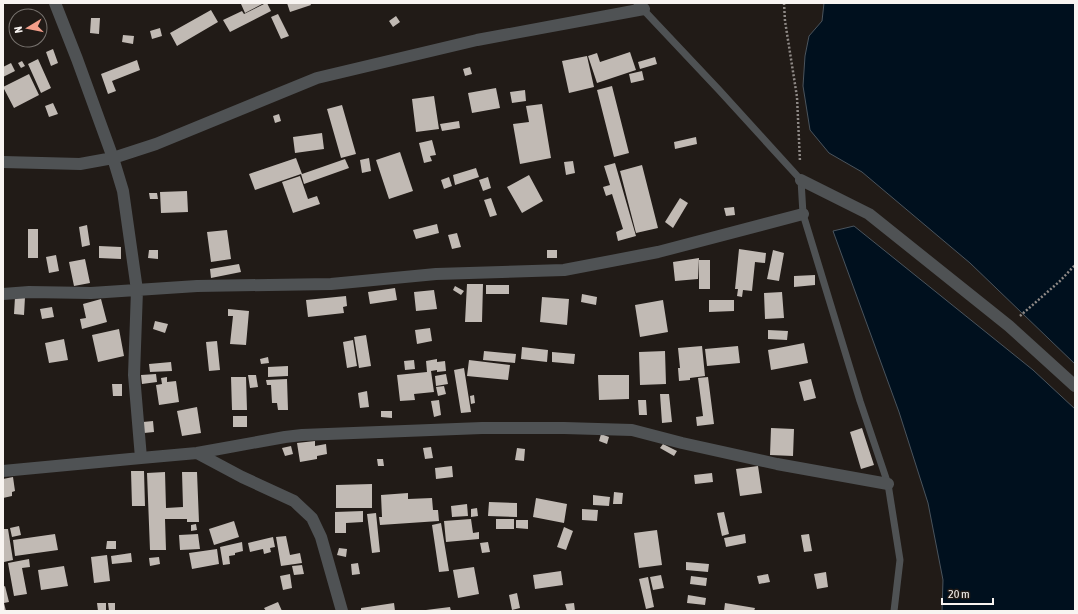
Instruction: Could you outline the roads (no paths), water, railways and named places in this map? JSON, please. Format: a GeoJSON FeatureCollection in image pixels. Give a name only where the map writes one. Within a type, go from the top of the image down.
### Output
{"type":"FeatureCollection","features":[{"type":"Feature","properties":{"kind":"street"},"geometry":{"type":"LineString","coordinates":[[55,3],[78,59],[114,158],[123,191],[137,290],[134,376],[141,458]]}},
{"type":"Feature","properties":{"kind":"street"},"geometry":{"type":"LineString","coordinates":[[3,162],[80,164],[114,158],[156,144],[317,78],[477,40],[641,6]]}},
{"type":"Feature","properties":{"kind":"street"},"geometry":{"type":"LineString","coordinates":[[801,180],[869,214],[1009,326],[1075,386]]}},
{"type":"Feature","properties":{"kind":"street"},"geometry":{"type":"LineString","coordinates":[[3,294],[29,292],[91,293],[197,286],[331,284],[436,274],[564,270],[658,252],[803,214]]}},
{"type":"Feature","properties":{"kind":"street"},"geometry":{"type":"LineString","coordinates":[[3,471],[197,454],[302,435],[482,428],[564,428],[632,430],[682,443],[770,462],[888,484]]}},
{"type":"Feature","properties":{"kind":"street"},"geometry":{"type":"LineString","coordinates":[[197,454],[242,478],[294,501],[312,518],[321,537],[342,611]]}},
{"type":"Feature","properties":{"kind":"lane"},"geometry":{"type":"LineString","coordinates":[[641,6],[801,180],[803,214],[858,394],[888,484],[900,560],[894,611]]}},
{"type":"Feature","properties":{"kind":"water"},"geometry":{"type":"Polygon","coordinates":[[[824,3],[1075,3],[1075,364],[970,263],[862,172],[829,153],[810,130],[803,86],[805,56],[809,36],[822,21],[824,3]]]}},
{"type":"Feature","properties":{"kind":"water"},"geometry":{"type":"Polygon","coordinates":[[[854,226],[1033,370],[1075,409],[1075,611],[942,611],[943,580],[928,503],[899,412],[833,231],[854,226]]]}}]}
